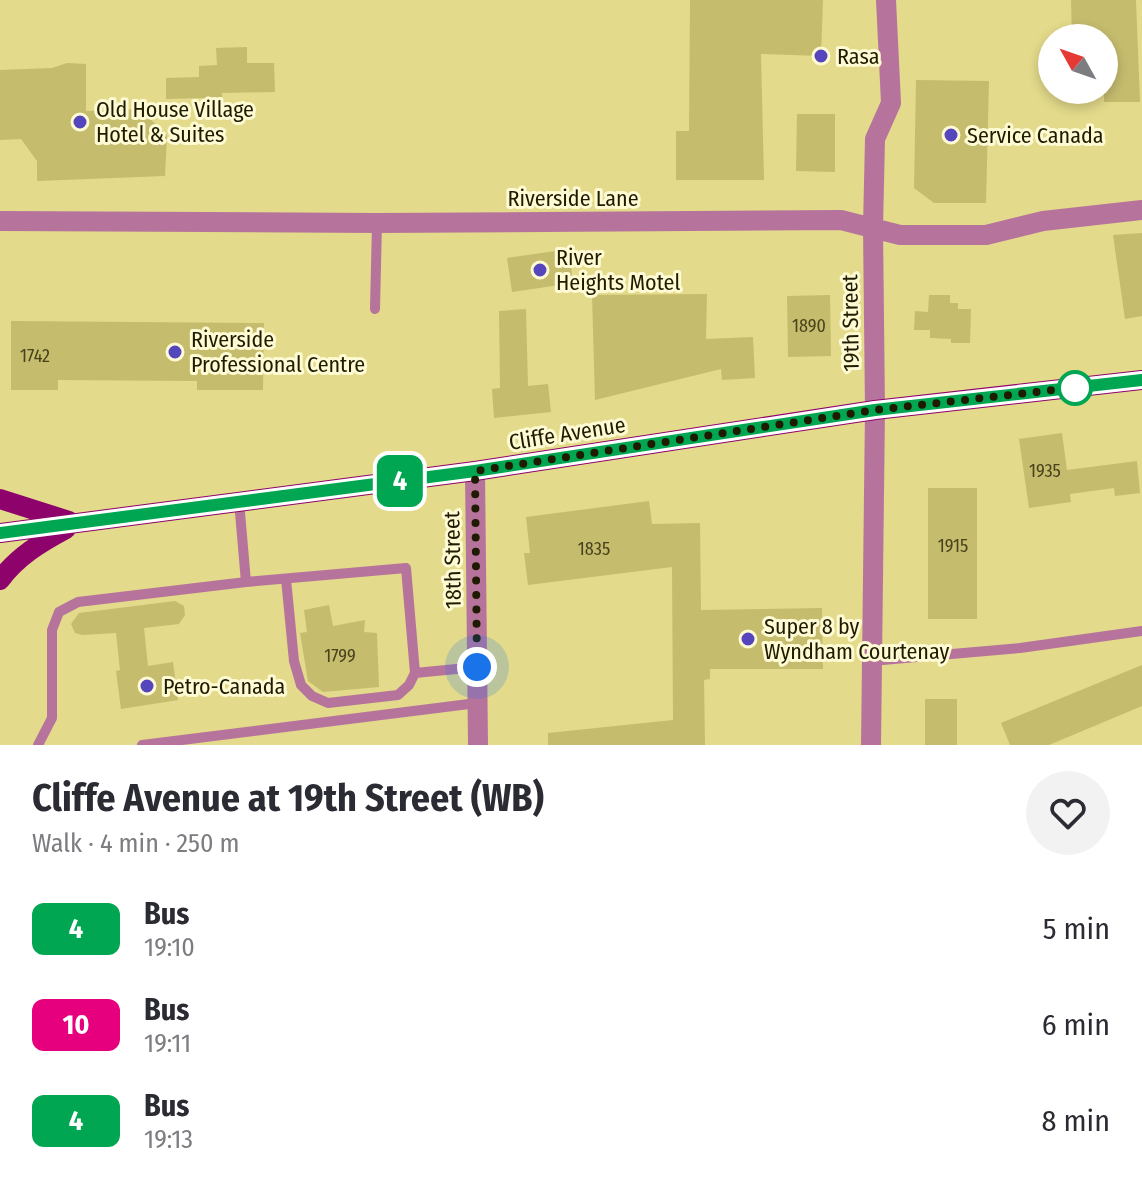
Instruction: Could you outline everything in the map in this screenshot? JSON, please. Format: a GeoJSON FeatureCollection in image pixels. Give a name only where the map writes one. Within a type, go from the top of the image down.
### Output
{"type":"FeatureCollection","features":[{"type":"Feature","properties":{"kind":"main road","name":"Cliffe Avenue"},"geometry":{"type":"LineString","coordinates":[[0,533],[475,471],[875,410],[1142,380]]}},
{"type":"Feature","properties":{"kind":"main road"},"geometry":{"type":"LineString","coordinates":[[0,499],[76,524]]}},
{"type":"Feature","properties":{"kind":"main road"},"geometry":{"type":"LineString","coordinates":[[0,580],[11,565],[36,545],[76,524]]}},
{"type":"Feature","properties":{"kind":"street","name":"19th Street"},"geometry":{"type":"LineString","coordinates":[[871,745],[875,410],[873,227],[875,139],[891,103],[886,0]]}},
{"type":"Feature","properties":{"kind":"street","name":"Riverside Lane"},"geometry":{"type":"LineString","coordinates":[[0,221],[377,223],[841,220],[900,235],[986,235],[1043,221],[1142,210]]}},
{"type":"Feature","properties":{"kind":"street","name":"18th Street"},"geometry":{"type":"LineString","coordinates":[[475,471],[478,745]]}},
{"type":"Feature","properties":{"kind":"lane"},"geometry":{"type":"LineString","coordinates":[[375,309],[377,223]]}},
{"type":"Feature","properties":{"kind":"lane"},"geometry":{"type":"LineString","coordinates":[[239,501],[246,582]]}},
{"type":"Feature","properties":{"kind":"lane"},"geometry":{"type":"LineString","coordinates":[[38,745],[52,718],[52,630],[59,612],[78,602],[246,582],[406,568],[415,673],[409,685],[398,695],[328,703],[312,696],[301,685],[294,661],[286,579]]}},
{"type":"Feature","properties":{"kind":"lane"},"geometry":{"type":"LineString","coordinates":[[871,661],[1020,648],[1142,631]]}},
{"type":"Feature","properties":{"kind":"lane"},"geometry":{"type":"LineString","coordinates":[[415,673],[477,667]]}},
{"type":"Feature","properties":{"kind":"lane"},"geometry":{"type":"LineString","coordinates":[[142,745],[477,703]]}},
{"type":"Feature","properties":{"kind":"building"},"geometry":{"type":"Polygon","coordinates":[[[690,0],[823,0],[821,56],[761,54],[764,180],[676,180],[676,131],[689,131],[690,0]]]}},
{"type":"Feature","properties":{"kind":"building"},"geometry":{"type":"Polygon","coordinates":[[[1071,0],[1136,0],[1140,102],[1118,102],[1118,24],[1072,24],[1071,0]]]}},
{"type":"Feature","properties":{"kind":"building"},"geometry":{"type":"Polygon","coordinates":[[[247,47],[247,63],[274,63],[275,92],[222,93],[223,110],[206,110],[206,98],[166,99],[166,78],[199,77],[199,66],[217,65],[216,48],[247,47]]]}},
{"type":"Feature","properties":{"kind":"building","name":"Old House Village Hotel & Suites"},"geometry":{"type":"Polygon","coordinates":[[[67,63],[86,64],[86,111],[140,109],[167,135],[165,176],[37,181],[37,161],[21,139],[0,140],[0,70],[52,68],[67,63]]]}},
{"type":"Feature","properties":{"kind":"building","name":"Service Canada"},"geometry":{"type":"Polygon","coordinates":[[[916,80],[989,81],[986,203],[934,203],[914,188],[916,80]]]}},
{"type":"Feature","properties":{"kind":"building"},"geometry":{"type":"Polygon","coordinates":[[[797,114],[835,114],[835,172],[796,171],[797,114]]]}},
{"type":"Feature","properties":{"kind":"building"},"geometry":{"type":"Polygon","coordinates":[[[1142,233],[1142,316],[1125,319],[1113,235],[1142,233]]]}},
{"type":"Feature","properties":{"kind":"building","name":"River Heights Motel"},"geometry":{"type":"Polygon","coordinates":[[[569,249],[573,283],[512,292],[507,258],[569,249]]]}},
{"type":"Feature","properties":{"kind":"building"},"geometry":{"type":"Polygon","coordinates":[[[707,294],[706,339],[753,337],[755,378],[722,380],[721,369],[595,400],[592,295],[707,294]]]}},
{"type":"Feature","properties":{"kind":"building"},"geometry":{"type":"Polygon","coordinates":[[[830,295],[831,356],[788,357],[787,296],[830,295]]]}},
{"type":"Feature","properties":{"kind":"building"},"geometry":{"type":"Polygon","coordinates":[[[929,295],[950,295],[950,303],[958,303],[958,309],[971,309],[970,343],[951,343],[951,339],[930,338],[930,330],[914,330],[915,311],[928,312],[929,295]]]}},
{"type":"Feature","properties":{"kind":"building"},"geometry":{"type":"Polygon","coordinates":[[[526,309],[528,386],[548,384],[551,412],[494,418],[492,389],[500,388],[499,311],[526,309]]]}},
{"type":"Feature","properties":{"kind":"building","name":"Riverside Professional Centre"},"geometry":{"type":"Polygon","coordinates":[[[11,321],[264,323],[263,390],[197,390],[197,381],[58,380],[58,390],[11,390],[11,321]]]}},
{"type":"Feature","properties":{"kind":"building"},"geometry":{"type":"Polygon","coordinates":[[[1062,433],[1067,470],[1137,461],[1140,493],[1115,496],[1114,488],[1070,494],[1071,502],[1029,508],[1019,439],[1062,433]]]}},
{"type":"Feature","properties":{"kind":"building"},"geometry":{"type":"Polygon","coordinates":[[[928,488],[977,488],[977,619],[928,619],[928,488]]]}},
{"type":"Feature","properties":{"kind":"building"},"geometry":{"type":"Polygon","coordinates":[[[649,501],[652,524],[700,523],[701,610],[822,608],[823,669],[710,669],[710,679],[704,680],[705,745],[548,745],[548,733],[673,720],[672,567],[528,585],[524,553],[530,553],[526,517],[649,501]]]}},
{"type":"Feature","properties":{"kind":"building"},"geometry":{"type":"Polygon","coordinates":[[[175,601],[184,606],[185,615],[179,624],[144,628],[148,666],[173,662],[178,700],[121,709],[116,671],[120,670],[116,633],[82,635],[75,633],[71,624],[79,613],[175,601]]]}},
{"type":"Feature","properties":{"kind":"building"},"geometry":{"type":"Polygon","coordinates":[[[329,605],[333,626],[365,620],[364,632],[377,633],[379,687],[323,692],[308,681],[300,633],[307,632],[304,610],[329,605]]]}},
{"type":"Feature","properties":{"kind":"building"},"geometry":{"type":"Polygon","coordinates":[[[1142,665],[1142,706],[1049,745],[1010,745],[1001,723],[1142,665]]]}},
{"type":"Feature","properties":{"kind":"building"},"geometry":{"type":"Polygon","coordinates":[[[925,699],[957,699],[957,745],[925,745],[925,699]]]}},
{"type":"Feature","properties":{"kind":"bus line","name":"4"},"geometry":{"type":"LineString","coordinates":[[0,533],[475,471],[875,410],[1142,380]]}},
{"type":"Feature","properties":{"kind":"place","name":"Rasa"},"geometry":{"type":"Point","coordinates":[821,56]}},
{"type":"Feature","properties":{"kind":"place","name":"Old House Village Hotel & Suites"},"geometry":{"type":"Point","coordinates":[80,122]}},
{"type":"Feature","properties":{"kind":"place","name":"Service Canada"},"geometry":{"type":"Point","coordinates":[951,135]}},
{"type":"Feature","properties":{"kind":"place","name":"River Heights Motel"},"geometry":{"type":"Point","coordinates":[540,270]}},
{"type":"Feature","properties":{"kind":"place","name":"Riverside Professional Centre"},"geometry":{"type":"Point","coordinates":[175,352]}},
{"type":"Feature","properties":{"kind":"place","name":"Super 8 by Wyndham Courtenay"},"geometry":{"type":"Point","coordinates":[748,639]}},
{"type":"Feature","properties":{"kind":"place","name":"Petro-Canada"},"geometry":{"type":"Point","coordinates":[147,686]}},
{"type":"Feature","properties":{"kind":"route"},"geometry":{"type":"LineString","coordinates":[[477,667],[475,471],[875,410],[1081,387],[1075,388]]}}]}
